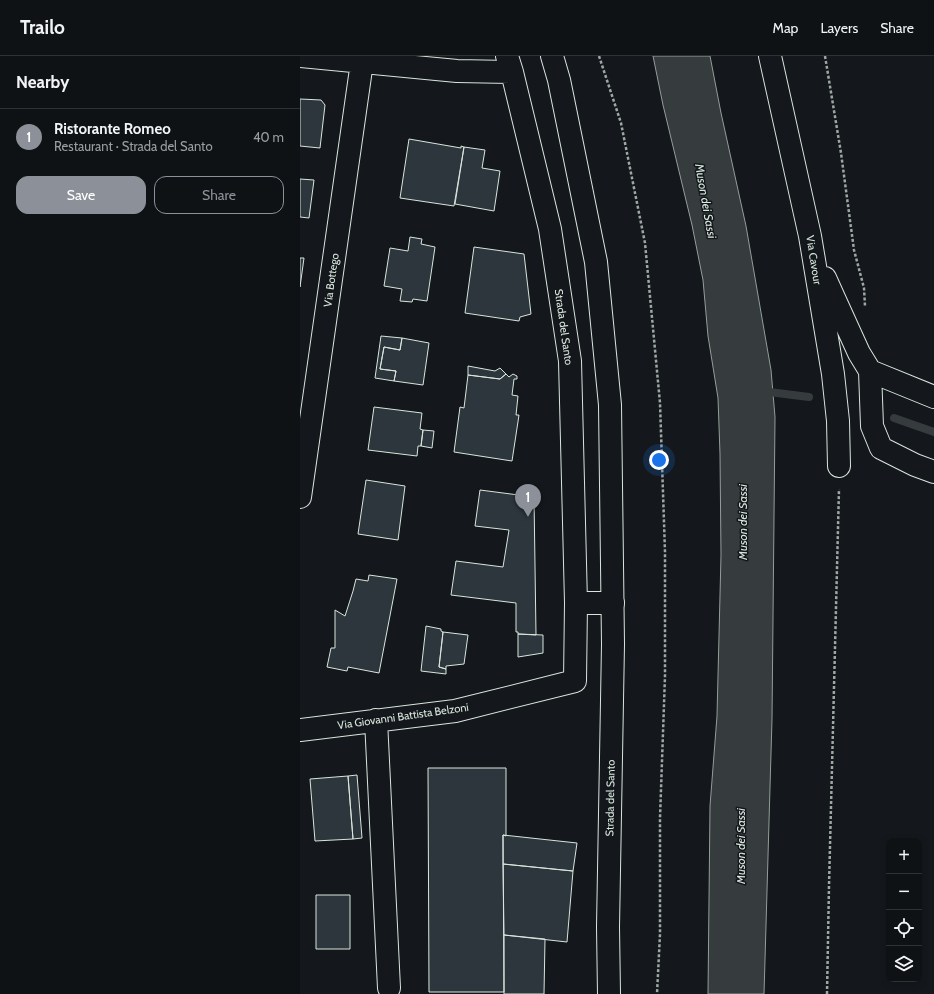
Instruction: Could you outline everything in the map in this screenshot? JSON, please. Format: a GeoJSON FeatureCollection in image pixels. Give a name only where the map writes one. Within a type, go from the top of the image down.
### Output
{"type":"FeatureCollection","features":[{"type":"Feature","properties":{"kind":"street"},"geometry":{"type":"LineString","coordinates":[[300,56],[457,71],[510,64]]}},
{"type":"Feature","properties":{"kind":"street","name":"Strada del Santo"},"geometry":{"type":"LineString","coordinates":[[552,56],[559,80],[596,262],[610,405],[613,652],[608,927],[609,994]]}},
{"type":"Feature","properties":{"kind":"street","name":"Via Cavour"},"geometry":{"type":"LineString","coordinates":[[770,56],[814,258],[833,374],[838,421],[839,466]]}},
{"type":"Feature","properties":{"kind":"street","name":"Via Bottego"},"geometry":{"type":"LineString","coordinates":[[300,497],[362,62]]}},
{"type":"Feature","properties":{"kind":"street","name":"Strada del Santo"},"geometry":{"type":"LineString","coordinates":[[510,64],[550,229],[570,361],[576,603],[575,681]]}},
{"type":"Feature","properties":{"kind":"street"},"geometry":{"type":"LineString","coordinates":[[814,258],[823,273],[856,346],[870,371],[872,426],[880,448],[915,465],[934,472]]}},
{"type":"Feature","properties":{"kind":"street"},"geometry":{"type":"LineString","coordinates":[[870,371],[934,397]]}},
{"type":"Feature","properties":{"kind":"street"},"geometry":{"type":"LineString","coordinates":[[576,603],[613,603]]}},
{"type":"Feature","properties":{"kind":"street","name":"Via Giovanni Battista Belzoni"},"geometry":{"type":"LineString","coordinates":[[300,730],[455,711],[575,681]]}},
{"type":"Feature","properties":{"kind":"street"},"geometry":{"type":"LineString","coordinates":[[376,720],[389,988]]}},
{"type":"Feature","properties":{"kind":"path"},"geometry":{"type":"LineString","coordinates":[[599,56],[621,123],[645,244],[660,403],[665,552],[665,676],[660,818],[660,934],[657,994]]}},
{"type":"Feature","properties":{"kind":"path"},"geometry":{"type":"LineString","coordinates":[[825,56],[841,153],[854,250],[864,288],[866,311]]}},
{"type":"Feature","properties":{"kind":"path"},"geometry":{"type":"LineString","coordinates":[[827,994],[839,466]]}},
{"type":"Feature","properties":{"kind":"water","name":"Muson dei Sassi"},"geometry":{"type":"Polygon","coordinates":[[[653,56],[710,56],[746,226],[771,370],[775,417],[772,719],[764,994],[708,994],[710,806],[717,716],[721,555],[718,398],[708,336],[703,280],[692,225],[663,105],[653,56]]]}},
{"type":"Feature","properties":{"kind":"building"},"geometry":{"type":"Polygon","coordinates":[[[300,99],[321,100],[325,105],[320,148],[300,146],[300,99]]]}},
{"type":"Feature","properties":{"kind":"building"},"geometry":{"type":"Polygon","coordinates":[[[409,139],[461,148],[461,146],[464,147],[454,206],[400,198],[409,139]]]}},
{"type":"Feature","properties":{"kind":"building"},"geometry":{"type":"Polygon","coordinates":[[[464,147],[485,150],[482,168],[500,171],[494,211],[455,204],[464,147]]]}},
{"type":"Feature","properties":{"kind":"building"},"geometry":{"type":"Polygon","coordinates":[[[300,179],[314,180],[309,218],[300,217],[300,179]]]}},
{"type":"Feature","properties":{"kind":"building"},"geometry":{"type":"Polygon","coordinates":[[[410,237],[422,239],[421,244],[435,247],[427,301],[413,299],[412,302],[400,301],[402,289],[384,286],[390,248],[408,251],[410,237]]]}},
{"type":"Feature","properties":{"kind":"building"},"geometry":{"type":"Polygon","coordinates":[[[474,247],[524,254],[531,314],[520,317],[519,321],[465,313],[474,247]]]}},
{"type":"Feature","properties":{"kind":"building"},"geometry":{"type":"Polygon","coordinates":[[[300,258],[304,258],[300,287],[300,258]]]}},
{"type":"Feature","properties":{"kind":"building"},"geometry":{"type":"Polygon","coordinates":[[[381,336],[402,338],[400,350],[384,347],[380,369],[396,371],[394,381],[375,378],[381,336]]]}},
{"type":"Feature","properties":{"kind":"building"},"geometry":{"type":"Polygon","coordinates":[[[402,338],[429,343],[423,385],[394,381],[396,371],[380,369],[384,347],[400,350],[402,338]]]}},
{"type":"Feature","properties":{"kind":"building"},"geometry":{"type":"Polygon","coordinates":[[[468,366],[495,371],[500,368],[506,374],[500,379],[468,375],[468,366]]]}},
{"type":"Feature","properties":{"kind":"building"},"geometry":{"type":"Polygon","coordinates":[[[506,374],[509,377],[513,374],[517,376],[517,379],[514,379],[512,395],[518,396],[516,415],[519,415],[512,461],[454,452],[460,407],[464,408],[468,375],[500,379],[506,374]]]}},
{"type":"Feature","properties":{"kind":"building"},"geometry":{"type":"Polygon","coordinates":[[[374,407],[422,413],[420,429],[423,430],[421,446],[418,446],[417,456],[368,450],[374,407]]]}},
{"type":"Feature","properties":{"kind":"building"},"geometry":{"type":"Polygon","coordinates":[[[423,430],[434,431],[432,448],[421,446],[423,430]]]}},
{"type":"Feature","properties":{"kind":"building"},"geometry":{"type":"Polygon","coordinates":[[[366,480],[405,486],[398,540],[358,534],[366,480]]]}},
{"type":"Feature","properties":{"kind":"building"},"geometry":{"type":"Polygon","coordinates":[[[480,490],[534,497],[536,635],[518,634],[518,632],[516,632],[516,603],[451,595],[456,561],[503,567],[509,530],[475,526],[480,490]]]}},
{"type":"Feature","properties":{"kind":"building"},"geometry":{"type":"Polygon","coordinates":[[[369,575],[397,579],[379,673],[348,667],[347,671],[327,667],[331,648],[335,648],[335,610],[345,616],[356,579],[368,581],[369,575]]]}},
{"type":"Feature","properties":{"kind":"building"},"geometry":{"type":"Polygon","coordinates":[[[426,626],[441,629],[443,632],[439,667],[446,669],[446,674],[421,671],[426,626]]]}},
{"type":"Feature","properties":{"kind":"building"},"geometry":{"type":"Polygon","coordinates":[[[443,632],[468,635],[464,664],[446,666],[446,669],[439,667],[443,632]]]}},
{"type":"Feature","properties":{"kind":"building"},"geometry":{"type":"Polygon","coordinates":[[[518,634],[543,635],[543,653],[518,657],[518,634]]]}},
{"type":"Feature","properties":{"kind":"building"},"geometry":{"type":"Polygon","coordinates":[[[428,768],[506,768],[506,836],[503,835],[504,992],[429,992],[428,768]]]}},
{"type":"Feature","properties":{"kind":"building"},"geometry":{"type":"Polygon","coordinates":[[[357,775],[362,838],[353,839],[348,776],[357,775]]]}},
{"type":"Feature","properties":{"kind":"building"},"geometry":{"type":"Polygon","coordinates":[[[348,776],[353,839],[315,841],[310,779],[348,776]]]}},
{"type":"Feature","properties":{"kind":"building"},"geometry":{"type":"Polygon","coordinates":[[[503,835],[577,843],[573,871],[503,864],[503,835]]]}},
{"type":"Feature","properties":{"kind":"building"},"geometry":{"type":"Polygon","coordinates":[[[503,864],[573,871],[567,942],[504,935],[503,864]]]}},
{"type":"Feature","properties":{"kind":"building"},"geometry":{"type":"Polygon","coordinates":[[[316,895],[350,895],[350,949],[316,949],[316,895]]]}},
{"type":"Feature","properties":{"kind":"building"},"geometry":{"type":"Polygon","coordinates":[[[504,935],[545,939],[544,994],[504,994],[504,935]]]}},
{"type":"Feature","properties":{"kind":"waterway"},"geometry":{"type":"LineString","coordinates":[[765,395],[769,392],[809,397]]}},
{"type":"Feature","properties":{"kind":"waterway"},"geometry":{"type":"LineString","coordinates":[[894,418],[934,432]]}},
{"type":"Feature","properties":{"kind":"place","name":"Ristorante Romeo"},"geometry":{"type":"Point","coordinates":[528,517]}}]}
